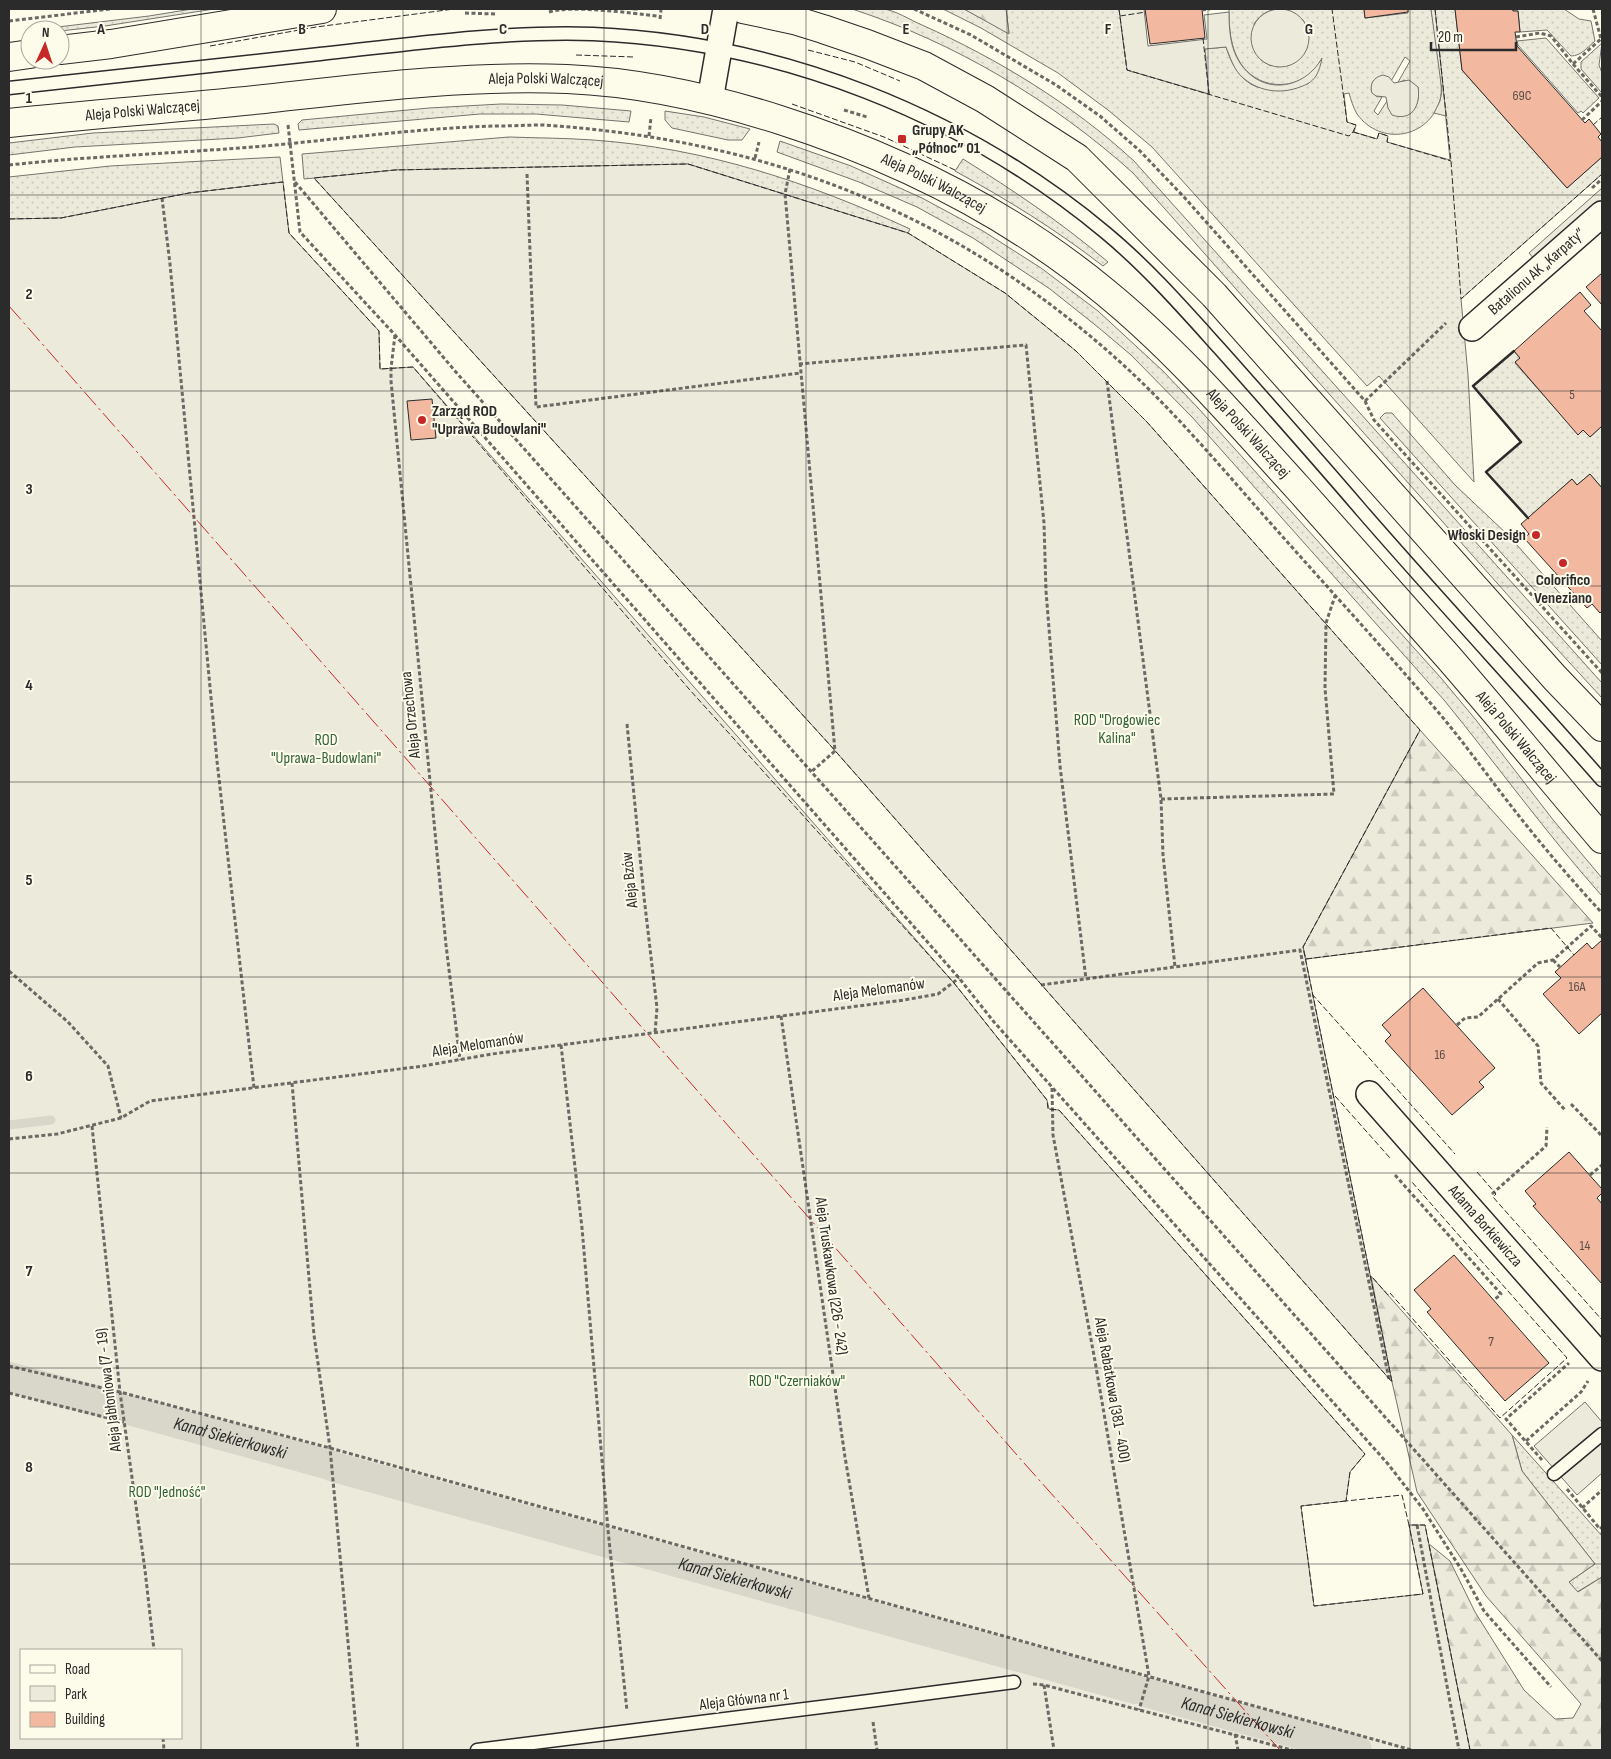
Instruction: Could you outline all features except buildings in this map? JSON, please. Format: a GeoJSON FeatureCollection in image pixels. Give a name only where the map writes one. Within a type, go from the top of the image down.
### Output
{"type":"FeatureCollection","features":[{"type":"Feature","properties":{"kind":"main road"},"geometry":{"type":"LineString","coordinates":[[70,49],[322,9]]}},
{"type":"Feature","properties":{"kind":"main road"},"geometry":{"type":"LineString","coordinates":[[743,9],[824,29],[924,66],[985,99],[1077,158],[1214,294],[1555,678],[1602,727]]}},
{"type":"Feature","properties":{"kind":"main road","name":"Aleja Polski Walczącej"},"geometry":{"type":"LineString","coordinates":[[9,123],[398,85],[510,78],[570,79],[653,88],[710,100],[819,132],[911,170],[979,204],[1045,246],[1106,292],[1164,343],[1233,416],[1451,661],[1602,839]]}},
{"type":"Feature","properties":{"kind":"street"},"geometry":{"type":"LineString","coordinates":[[710,100],[726,9]]}},
{"type":"Feature","properties":{"kind":"street","name":"Batalionu AK „Karpaty”"},"geometry":{"type":"LineString","coordinates":[[1462,322],[1602,214]]}},
{"type":"Feature","properties":{"kind":"street","name":"Adama Borkiewicza"},"geometry":{"type":"LineString","coordinates":[[1369,1094],[1597,1367]]}},
{"type":"Feature","properties":{"kind":"lane"},"geometry":{"type":"LineString","coordinates":[[9,88],[452,39],[546,34],[597,35],[697,46],[750,56],[810,72],[916,113],[967,138],[1045,186],[1106,233],[1158,282],[1602,780]]}},
{"type":"Feature","properties":{"kind":"lane"},"geometry":{"type":"LineString","coordinates":[[1554,1474],[1602,1434]]}},
{"type":"Feature","properties":{"kind":"lane","name":"Aleja Główna nr 1"},"geometry":{"type":"LineString","coordinates":[[478,1750],[1014,1682]]}},
{"type":"Feature","properties":{"kind":"path"},"geometry":{"type":"LineString","coordinates":[[9,21],[110,9]]}},
{"type":"Feature","properties":{"kind":"path"},"geometry":{"type":"LineString","coordinates":[[914,9],[971,35],[1056,85],[1100,116],[1134,145],[1184,197],[1366,401],[1374,420],[1602,673]]}},
{"type":"Feature","properties":{"kind":"path"},"geometry":{"type":"LineString","coordinates":[[1202,10],[1210,9]]}},
{"type":"Feature","properties":{"kind":"path"},"geometry":{"type":"LineString","coordinates":[[1572,64],[1601,38],[1593,9]]}},
{"type":"Feature","properties":{"kind":"path"},"geometry":{"type":"LineString","coordinates":[[1516,37],[1540,33],[1551,36],[1572,64],[1602,97]]}},
{"type":"Feature","properties":{"kind":"path"},"geometry":{"type":"LineString","coordinates":[[285,97],[300,232],[395,335],[959,978],[994,1022],[1388,1464],[1423,1509],[1484,1611],[1551,1687]]}},
{"type":"Feature","properties":{"kind":"path"},"geometry":{"type":"LineString","coordinates":[[1582,120],[1602,101]]}},
{"type":"Feature","properties":{"kind":"path"},"geometry":{"type":"LineString","coordinates":[[649,136],[652,109]]}},
{"type":"Feature","properties":{"kind":"path"},"geometry":{"type":"LineString","coordinates":[[9,165],[100,156],[222,150],[405,131],[536,125],[594,129],[649,136],[731,153],[790,169],[838,186],[895,210],[975,253],[1037,294],[1080,328],[1132,374],[1199,443],[1440,715],[1527,826],[1602,913]]}},
{"type":"Feature","properties":{"kind":"path"},"geometry":{"type":"LineString","coordinates":[[790,169],[785,194],[835,751],[811,772]]}},
{"type":"Feature","properties":{"kind":"path"},"geometry":{"type":"LineString","coordinates":[[527,174],[536,407],[800,373]]}},
{"type":"Feature","properties":{"kind":"path"},"geometry":{"type":"LineString","coordinates":[[294,181],[455,371],[1602,1661]]}},
{"type":"Feature","properties":{"kind":"path"},"geometry":{"type":"LineString","coordinates":[[162,198],[170,264],[216,761],[254,1088]]}},
{"type":"Feature","properties":{"kind":"path"},"geometry":{"type":"LineString","coordinates":[[1366,401],[1462,322]]}},
{"type":"Feature","properties":{"kind":"path","name":"Aleja Orzechowa"},"geometry":{"type":"LineString","coordinates":[[395,335],[391,368],[443,915],[460,1060]]}},
{"type":"Feature","properties":{"kind":"path"},"geometry":{"type":"LineString","coordinates":[[799,364],[1026,345],[1044,523],[1046,591],[1060,766],[1086,979]]}},
{"type":"Feature","properties":{"kind":"path"},"geometry":{"type":"LineString","coordinates":[[1107,382],[1161,799],[1163,855],[1175,967]]}},
{"type":"Feature","properties":{"kind":"path"},"geometry":{"type":"LineString","coordinates":[[1161,799],[1334,794],[1326,688],[1326,623],[1335,596]]}},
{"type":"Feature","properties":{"kind":"path","name":"Aleja Bzów"},"geometry":{"type":"LineString","coordinates":[[627,724],[657,1008],[655,1033]]}},
{"type":"Feature","properties":{"kind":"path"},"geometry":{"type":"LineString","coordinates":[[1457,1025],[1465,1018],[1478,1017],[1538,963],[1553,960],[1591,926],[1602,938]]}},
{"type":"Feature","properties":{"kind":"path"},"geometry":{"type":"LineString","coordinates":[[1041,985],[1300,950],[1389,1379]]}},
{"type":"Feature","properties":{"kind":"path"},"geometry":{"type":"LineString","coordinates":[[1553,960],[1560,967]]}},
{"type":"Feature","properties":{"kind":"path"},"geometry":{"type":"LineString","coordinates":[[9,971],[68,1022],[108,1066],[121,1118]]}},
{"type":"Feature","properties":{"kind":"path","name":"Aleja Melomanów"},"geometry":{"type":"LineString","coordinates":[[9,1139],[58,1134],[92,1126],[121,1118],[150,1101],[423,1066],[561,1045],[904,1000],[938,994],[959,978]]}},
{"type":"Feature","properties":{"kind":"path"},"geometry":{"type":"LineString","coordinates":[[1498,999],[1538,1046],[1541,1083],[1565,1110]]}},
{"type":"Feature","properties":{"kind":"path","name":"Aleja Truskawkowa (226 - 242)"},"geometry":{"type":"LineString","coordinates":[[781,1016],[843,1448],[869,1598]]}},
{"type":"Feature","properties":{"kind":"path"},"geometry":{"type":"LineString","coordinates":[[561,1045],[582,1228],[610,1552],[629,1731]]}},
{"type":"Feature","properties":{"kind":"path"},"geometry":{"type":"LineString","coordinates":[[292,1083],[314,1335],[330,1448],[358,1750]]}},
{"type":"Feature","properties":{"kind":"path","name":"Aleja Rabatkowa (381 - 400)"},"geometry":{"type":"LineString","coordinates":[[1052,1087],[1053,1134],[1095,1362],[1149,1676]]}},
{"type":"Feature","properties":{"kind":"path"},"geometry":{"type":"LineString","coordinates":[[1571,1104],[1602,1136]]}},
{"type":"Feature","properties":{"kind":"path","name":"Aleja Jabłoniowa (7 - 19)"},"geometry":{"type":"LineString","coordinates":[[92,1126],[120,1392],[145,1570],[154,1649]]}},
{"type":"Feature","properties":{"kind":"path"},"geometry":{"type":"LineString","coordinates":[[1494,1192],[1546,1146],[1547,1127]]}},
{"type":"Feature","properties":{"kind":"path"},"geometry":{"type":"LineString","coordinates":[[1590,1175],[1602,1165]]}},
{"type":"Feature","properties":{"kind":"path"},"geometry":{"type":"LineString","coordinates":[[1395,1175],[1501,1294],[1494,1300]]}},
{"type":"Feature","properties":{"kind":"path"},"geometry":{"type":"LineString","coordinates":[[1446,1231],[1451,1227]]}},
{"type":"Feature","properties":{"kind":"path"},"geometry":{"type":"LineString","coordinates":[[1576,1357],[1506,1419],[1600,1529],[1602,1527]]}},
{"type":"Feature","properties":{"kind":"path"},"geometry":{"type":"LineString","coordinates":[[9,1366],[120,1392],[330,1448],[1412,1750]]}},
{"type":"Feature","properties":{"kind":"path"},"geometry":{"type":"LineString","coordinates":[[1526,1441],[1581,1392],[1597,1367]]}},
{"type":"Feature","properties":{"kind":"path"},"geometry":{"type":"LineString","coordinates":[[9,1393],[124,1422]]}},
{"type":"Feature","properties":{"kind":"path"},"geometry":{"type":"LineString","coordinates":[[1582,1508],[1602,1490]]}},
{"type":"Feature","properties":{"kind":"path"},"geometry":{"type":"LineString","coordinates":[[1417,1525],[1459,1750]]}},
{"type":"Feature","properties":{"kind":"path"},"geometry":{"type":"LineString","coordinates":[[1139,1710],[1149,1676]]}},
{"type":"Feature","properties":{"kind":"path"},"geometry":{"type":"LineString","coordinates":[[1014,1682],[1044,1685],[1292,1750]]}},
{"type":"Feature","properties":{"kind":"path"},"geometry":{"type":"LineString","coordinates":[[1044,1685],[1054,1750]]}},
{"type":"Feature","properties":{"kind":"path"},"geometry":{"type":"LineString","coordinates":[[870,1701],[877,1750]]}},
{"type":"Feature","properties":{"kind":"path"},"geometry":{"type":"LineString","coordinates":[[1235,1734],[1238,1750]]}},
{"type":"Feature","properties":{"kind":"green space"},"geometry":{"type":"Polygon","coordinates":[[[192,9],[214,9],[70,30],[70,26],[192,9]]]}},
{"type":"Feature","properties":{"kind":"green space"},"geometry":{"type":"Polygon","coordinates":[[[852,9],[892,11],[950,38],[1006,68],[1085,120],[1134,161],[1602,683],[1602,698],[1513,601],[1133,173],[1070,122],[1001,76],[928,38],[852,9]]]}},
{"type":"Feature","properties":{"kind":"green space"},"geometry":{"type":"Polygon","coordinates":[[[943,9],[964,9],[1009,33],[1006,9],[1119,9],[1127,70],[1209,94],[1204,49],[1226,47],[1241,76],[1257,87],[1308,84],[1321,60],[1314,70],[1304,78],[1293,83],[1271,84],[1260,80],[1249,73],[1237,58],[1232,44],[1229,9],[1283,9],[1364,9],[1365,18],[1408,13],[1408,9],[1431,9],[1439,56],[1441,82],[1440,100],[1434,113],[1426,123],[1415,130],[1403,134],[1391,134],[1379,131],[1367,124],[1357,114],[1349,93],[1344,94],[1347,122],[1356,125],[1354,132],[1377,139],[1379,133],[1388,136],[1387,142],[1450,160],[1435,9],[1455,9],[1462,70],[1567,188],[1602,157],[1602,174],[1461,299],[1468,375],[1474,482],[1379,376],[1367,386],[1152,147],[1108,110],[1058,73],[981,28],[943,9]],[[1283,9],[1263,14],[1254,24],[1261,60],[1271,66],[1307,30],[1303,20],[1283,9]],[[1405,57],[1391,81],[1374,80],[1371,90],[1376,96],[1382,97],[1374,111],[1378,115],[1387,101],[1388,105],[1401,116],[1410,113],[1416,106],[1418,87],[1404,80],[1397,84],[1410,61],[1405,57]]]}},
{"type":"Feature","properties":{"kind":"green space"},"geometry":{"type":"Polygon","coordinates":[[[964,9],[1006,9],[1009,34],[964,9]]]}},
{"type":"Feature","properties":{"kind":"green space"},"geometry":{"type":"Polygon","coordinates":[[[1119,9],[1144,9],[1148,46],[1207,39],[1204,15],[1229,12],[1232,45],[1240,63],[1249,74],[1260,81],[1271,84],[1282,85],[1305,77],[1322,58],[1318,72],[1311,82],[1292,89],[1276,91],[1253,85],[1240,75],[1226,47],[1205,49],[1209,94],[1127,70],[1119,9]]]}},
{"type":"Feature","properties":{"kind":"green space"},"geometry":{"type":"Polygon","coordinates":[[[1274,9],[1286,9],[1301,17],[1309,32],[1309,44],[1301,59],[1286,67],[1274,67],[1259,59],[1251,44],[1251,32],[1259,17],[1274,9]]]}},
{"type":"Feature","properties":{"kind":"green space"},"geometry":{"type":"Polygon","coordinates":[[[1431,9],[1435,9],[1446,116],[1434,113],[1440,101],[1442,91],[1431,9]]]}},
{"type":"Feature","properties":{"kind":"green space"},"geometry":{"type":"Polygon","coordinates":[[[1512,9],[1564,9],[1579,19],[1591,21],[1595,41],[1581,53],[1571,56],[1547,30],[1520,32],[1518,11],[1513,11],[1512,9]]]}},
{"type":"Feature","properties":{"kind":"green space"},"geometry":{"type":"Polygon","coordinates":[[[1546,38],[1599,98],[1583,113],[1581,111],[1578,113],[1518,45],[1517,41],[1546,38]]]}},
{"type":"Feature","properties":{"kind":"green space"},"geometry":{"type":"Polygon","coordinates":[[[1602,43],[1599,65],[1602,73],[1602,93],[1581,69],[1581,62],[1602,43]]]}},
{"type":"Feature","properties":{"kind":"green space"},"geometry":{"type":"Polygon","coordinates":[[[1383,75],[1389,77],[1394,83],[1409,80],[1418,87],[1418,100],[1410,114],[1399,117],[1392,115],[1388,108],[1386,97],[1376,96],[1372,93],[1373,81],[1383,75]]]}},
{"type":"Feature","properties":{"kind":"green space"},"geometry":{"type":"Polygon","coordinates":[[[501,104],[562,105],[631,111],[629,122],[536,114],[480,114],[299,130],[298,124],[302,120],[429,108],[501,104]]]}},
{"type":"Feature","properties":{"kind":"green space"},"geometry":{"type":"Polygon","coordinates":[[[665,111],[704,117],[750,129],[742,140],[728,140],[672,128],[665,120],[665,111]]]}},
{"type":"Feature","properties":{"kind":"green space"},"geometry":{"type":"Polygon","coordinates":[[[274,124],[278,126],[279,133],[238,138],[75,147],[9,155],[9,143],[93,133],[274,124]]]}},
{"type":"Feature","properties":{"kind":"green space"},"geometry":{"type":"Polygon","coordinates":[[[509,137],[582,139],[635,144],[716,159],[795,182],[910,229],[908,233],[688,164],[395,170],[304,179],[302,154],[509,137]]]}},
{"type":"Feature","properties":{"kind":"green space"},"geometry":{"type":"Polygon","coordinates":[[[780,141],[851,166],[922,198],[983,231],[1041,268],[1098,311],[1163,371],[1199,409],[1441,678],[1554,821],[1602,878],[1602,896],[1541,823],[1444,700],[1192,417],[1131,355],[1050,289],[973,238],[917,207],[859,182],[777,152],[780,141]]]}},
{"type":"Feature","properties":{"kind":"green space"},"geometry":{"type":"Polygon","coordinates":[[[280,157],[283,182],[189,193],[61,218],[9,219],[9,177],[110,166],[280,157]]]}},
{"type":"Feature","properties":{"kind":"green space"},"geometry":{"type":"Polygon","coordinates":[[[963,159],[1037,208],[1108,262],[1103,266],[1031,215],[955,171],[963,159]]]}},
{"type":"Feature","properties":{"kind":"green space","name":"ROD \"Drogowiec Kalina\""},"geometry":{"type":"Polygon","coordinates":[[[688,164],[908,233],[1005,293],[1076,351],[1147,422],[1420,730],[1303,947],[1392,1382],[830,745],[314,178],[395,170],[688,164]]]}},
{"type":"Feature","properties":{"kind":"green space"},"geometry":{"type":"Polygon","coordinates":[[[283,182],[289,233],[379,331],[380,369],[413,367],[954,983],[1047,1100],[1049,1109],[1059,1110],[1365,1454],[1350,1472],[1346,1501],[1301,1506],[1314,1606],[1423,1594],[1409,1525],[1425,1525],[1470,1750],[9,1750],[9,219],[61,218],[189,193],[283,182]]]}},
{"type":"Feature","properties":{"kind":"green space"},"geometry":{"type":"Polygon","coordinates":[[[1514,351],[1520,358],[1515,363],[1578,434],[1583,430],[1590,437],[1602,426],[1602,488],[1590,474],[1577,485],[1572,479],[1528,518],[1486,472],[1520,442],[1473,386],[1514,351]]]}},
{"type":"Feature","properties":{"kind":"green space"},"geometry":{"type":"Polygon","coordinates":[[[1385,413],[1392,413],[1455,485],[1508,535],[1602,641],[1602,665],[1380,418],[1385,413]]]}},
{"type":"Feature","properties":{"kind":"green space"},"geometry":{"type":"Polygon","coordinates":[[[1420,730],[1593,923],[1306,959],[1303,947],[1420,730]]]}},
{"type":"Feature","properties":{"kind":"green space"},"geometry":{"type":"Polygon","coordinates":[[[1371,1276],[1512,1435],[1522,1471],[1595,1564],[1569,1582],[1578,1592],[1602,1577],[1602,1750],[1470,1750],[1429,1544],[1450,1561],[1475,1612],[1524,1690],[1555,1719],[1573,1718],[1581,1704],[1486,1596],[1417,1492],[1392,1382],[1371,1276]]]}},
{"type":"Feature","properties":{"kind":"green space"},"geometry":{"type":"Polygon","coordinates":[[[1512,1435],[1602,1536],[1602,1577],[1577,1592],[1569,1582],[1595,1564],[1522,1471],[1512,1435]]]}},
{"type":"Feature","properties":{"kind":"shaded area"},"geometry":{"type":"Polygon","coordinates":[[[1602,188],[1602,201],[1535,260],[1529,253],[1602,188]]]}},
{"type":"Feature","properties":{"kind":"shaded area"},"geometry":{"type":"Polygon","coordinates":[[[1585,1402],[1602,1422],[1602,1473],[1577,1495],[1534,1446],[1585,1402]]]}},
{"type":"Feature","properties":{"kind":"waterway"},"geometry":{"type":"LineString","coordinates":[[9,1125],[51,1120]]}},
{"type":"Feature","properties":{"kind":"waterway","name":"Kanał Siekierkowski"},"geometry":{"type":"LineString","coordinates":[[9,1377],[119,1407]]}},
{"type":"Feature","properties":{"kind":"waterway","name":"Kanał Siekierkowski"},"geometry":{"type":"LineString","coordinates":[[129,1410],[330,1465]]}},
{"type":"Feature","properties":{"kind":"waterway","name":"Kanał Siekierkowski"},"geometry":{"type":"LineString","coordinates":[[334,1467],[1135,1689]]}},
{"type":"Feature","properties":{"kind":"waterway","name":"Kanał Siekierkowski"},"geometry":{"type":"LineString","coordinates":[[1149,1693],[1357,1750]]}},
{"type":"Feature","properties":{"kind":"fence"},"geometry":{"type":"LineString","coordinates":[[210,46],[316,27],[454,9]]}},
{"type":"Feature","properties":{"kind":"fence"},"geometry":{"type":"LineString","coordinates":[[623,9],[638,10]]}},
{"type":"Feature","properties":{"kind":"fence"},"geometry":{"type":"LineString","coordinates":[[1119,9],[1127,70],[1349,136],[1356,125],[1347,122],[1332,9]]}},
{"type":"Feature","properties":{"kind":"fence"},"geometry":{"type":"LineString","coordinates":[[1435,9],[1451,161],[1461,299],[1602,174]]}},
{"type":"Feature","properties":{"kind":"fence"},"geometry":{"type":"LineString","coordinates":[[1120,16],[1146,12]]}},
{"type":"Feature","properties":{"kind":"fence"},"geometry":{"type":"LineString","coordinates":[[1203,38],[1209,94]]}},
{"type":"Feature","properties":{"kind":"fence"},"geometry":{"type":"LineString","coordinates":[[808,50],[855,62],[900,81]]}},
{"type":"Feature","properties":{"kind":"fence"},"geometry":{"type":"LineString","coordinates":[[576,55],[634,57]]}},
{"type":"Feature","properties":{"kind":"fence"},"geometry":{"type":"LineString","coordinates":[[792,104],[884,137],[955,170]]}},
{"type":"Feature","properties":{"kind":"fence"},"geometry":{"type":"LineString","coordinates":[[1593,125],[1602,117]]}},
{"type":"Feature","properties":{"kind":"fence"},"geometry":{"type":"LineString","coordinates":[[1353,132],[1377,139],[1379,133],[1388,136],[1387,142],[1451,161]]}},
{"type":"Feature","properties":{"kind":"fence"},"geometry":{"type":"LineString","coordinates":[[688,164],[908,233],[1005,293],[1076,351],[1147,422],[1420,730],[1303,947],[1392,1382],[830,745],[314,178],[395,170],[688,164]]}},
{"type":"Feature","properties":{"kind":"fence"},"geometry":{"type":"LineString","coordinates":[[9,219],[61,218],[189,193],[283,182],[289,233],[379,331],[380,369],[413,367],[689,689],[954,983],[1047,1100],[1048,1109],[1059,1110],[1365,1454],[1350,1472],[1346,1501],[1402,1495],[1409,1525],[1425,1525],[1470,1750]]}},
{"type":"Feature","properties":{"kind":"fence"},"geometry":{"type":"LineString","coordinates":[[1306,959],[1551,928],[1574,955]]}},
{"type":"Feature","properties":{"kind":"fence"},"geometry":{"type":"LineString","coordinates":[[1312,994],[1455,1154]]}},
{"type":"Feature","properties":{"kind":"fence"},"geometry":{"type":"LineString","coordinates":[[1335,1096],[1390,1158]]}},
{"type":"Feature","properties":{"kind":"fence"},"geometry":{"type":"LineString","coordinates":[[1477,1172],[1496,1194],[1493,1197],[1602,1320]]}},
{"type":"Feature","properties":{"kind":"fence"},"geometry":{"type":"LineString","coordinates":[[1373,1278],[1388,1295],[1390,1293],[1500,1418],[1567,1358],[1411,1181]]}},
{"type":"Feature","properties":{"kind":"fence"},"geometry":{"type":"LineString","coordinates":[[1346,1501],[1301,1506],[1314,1606],[1423,1594],[1409,1525]]}},
{"type":"Feature","properties":{"kind":"fence"},"geometry":{"type":"LineString","coordinates":[[1602,1531],[1602,1535]]}},
{"type":"Feature","properties":{"kind":"wall"},"geometry":{"type":"LineString","coordinates":[[1514,351],[1473,386],[1521,442],[1486,472],[1528,518]]}},
{"type":"Feature","properties":{"kind":"power"},"geometry":{"type":"LineString","coordinates":[[9,306],[1024,1463],[1280,1750]]}},
{"type":"Feature","properties":{"kind":"place","name":"Grupy AK „Północ” 01"},"geometry":{"type":"Point","coordinates":[902,139]}},
{"type":"Feature","properties":{"kind":"place","name":"Zarząd ROD \"Uprawa Budowlani\""},"geometry":{"type":"Point","coordinates":[422,420]}},
{"type":"Feature","properties":{"kind":"place","name":"Włoski Design"},"geometry":{"type":"Point","coordinates":[1536,535]}},
{"type":"Feature","properties":{"kind":"place","name":"Colorifico Veneziano"},"geometry":{"type":"Point","coordinates":[1563,563]}},
{"type":"Feature","properties":{"kind":"park label","name":"ROD \"Uprawa-Budowlani\""},"geometry":{"type":"Point","coordinates":[326,749]}},
{"type":"Feature","properties":{"kind":"park label","name":"ROD \"Czerniaków\""},"geometry":{"type":"Point","coordinates":[797,1381]}},
{"type":"Feature","properties":{"kind":"park label","name":"ROD \"Jedność\""},"geometry":{"type":"Point","coordinates":[167,1492]}}]}
